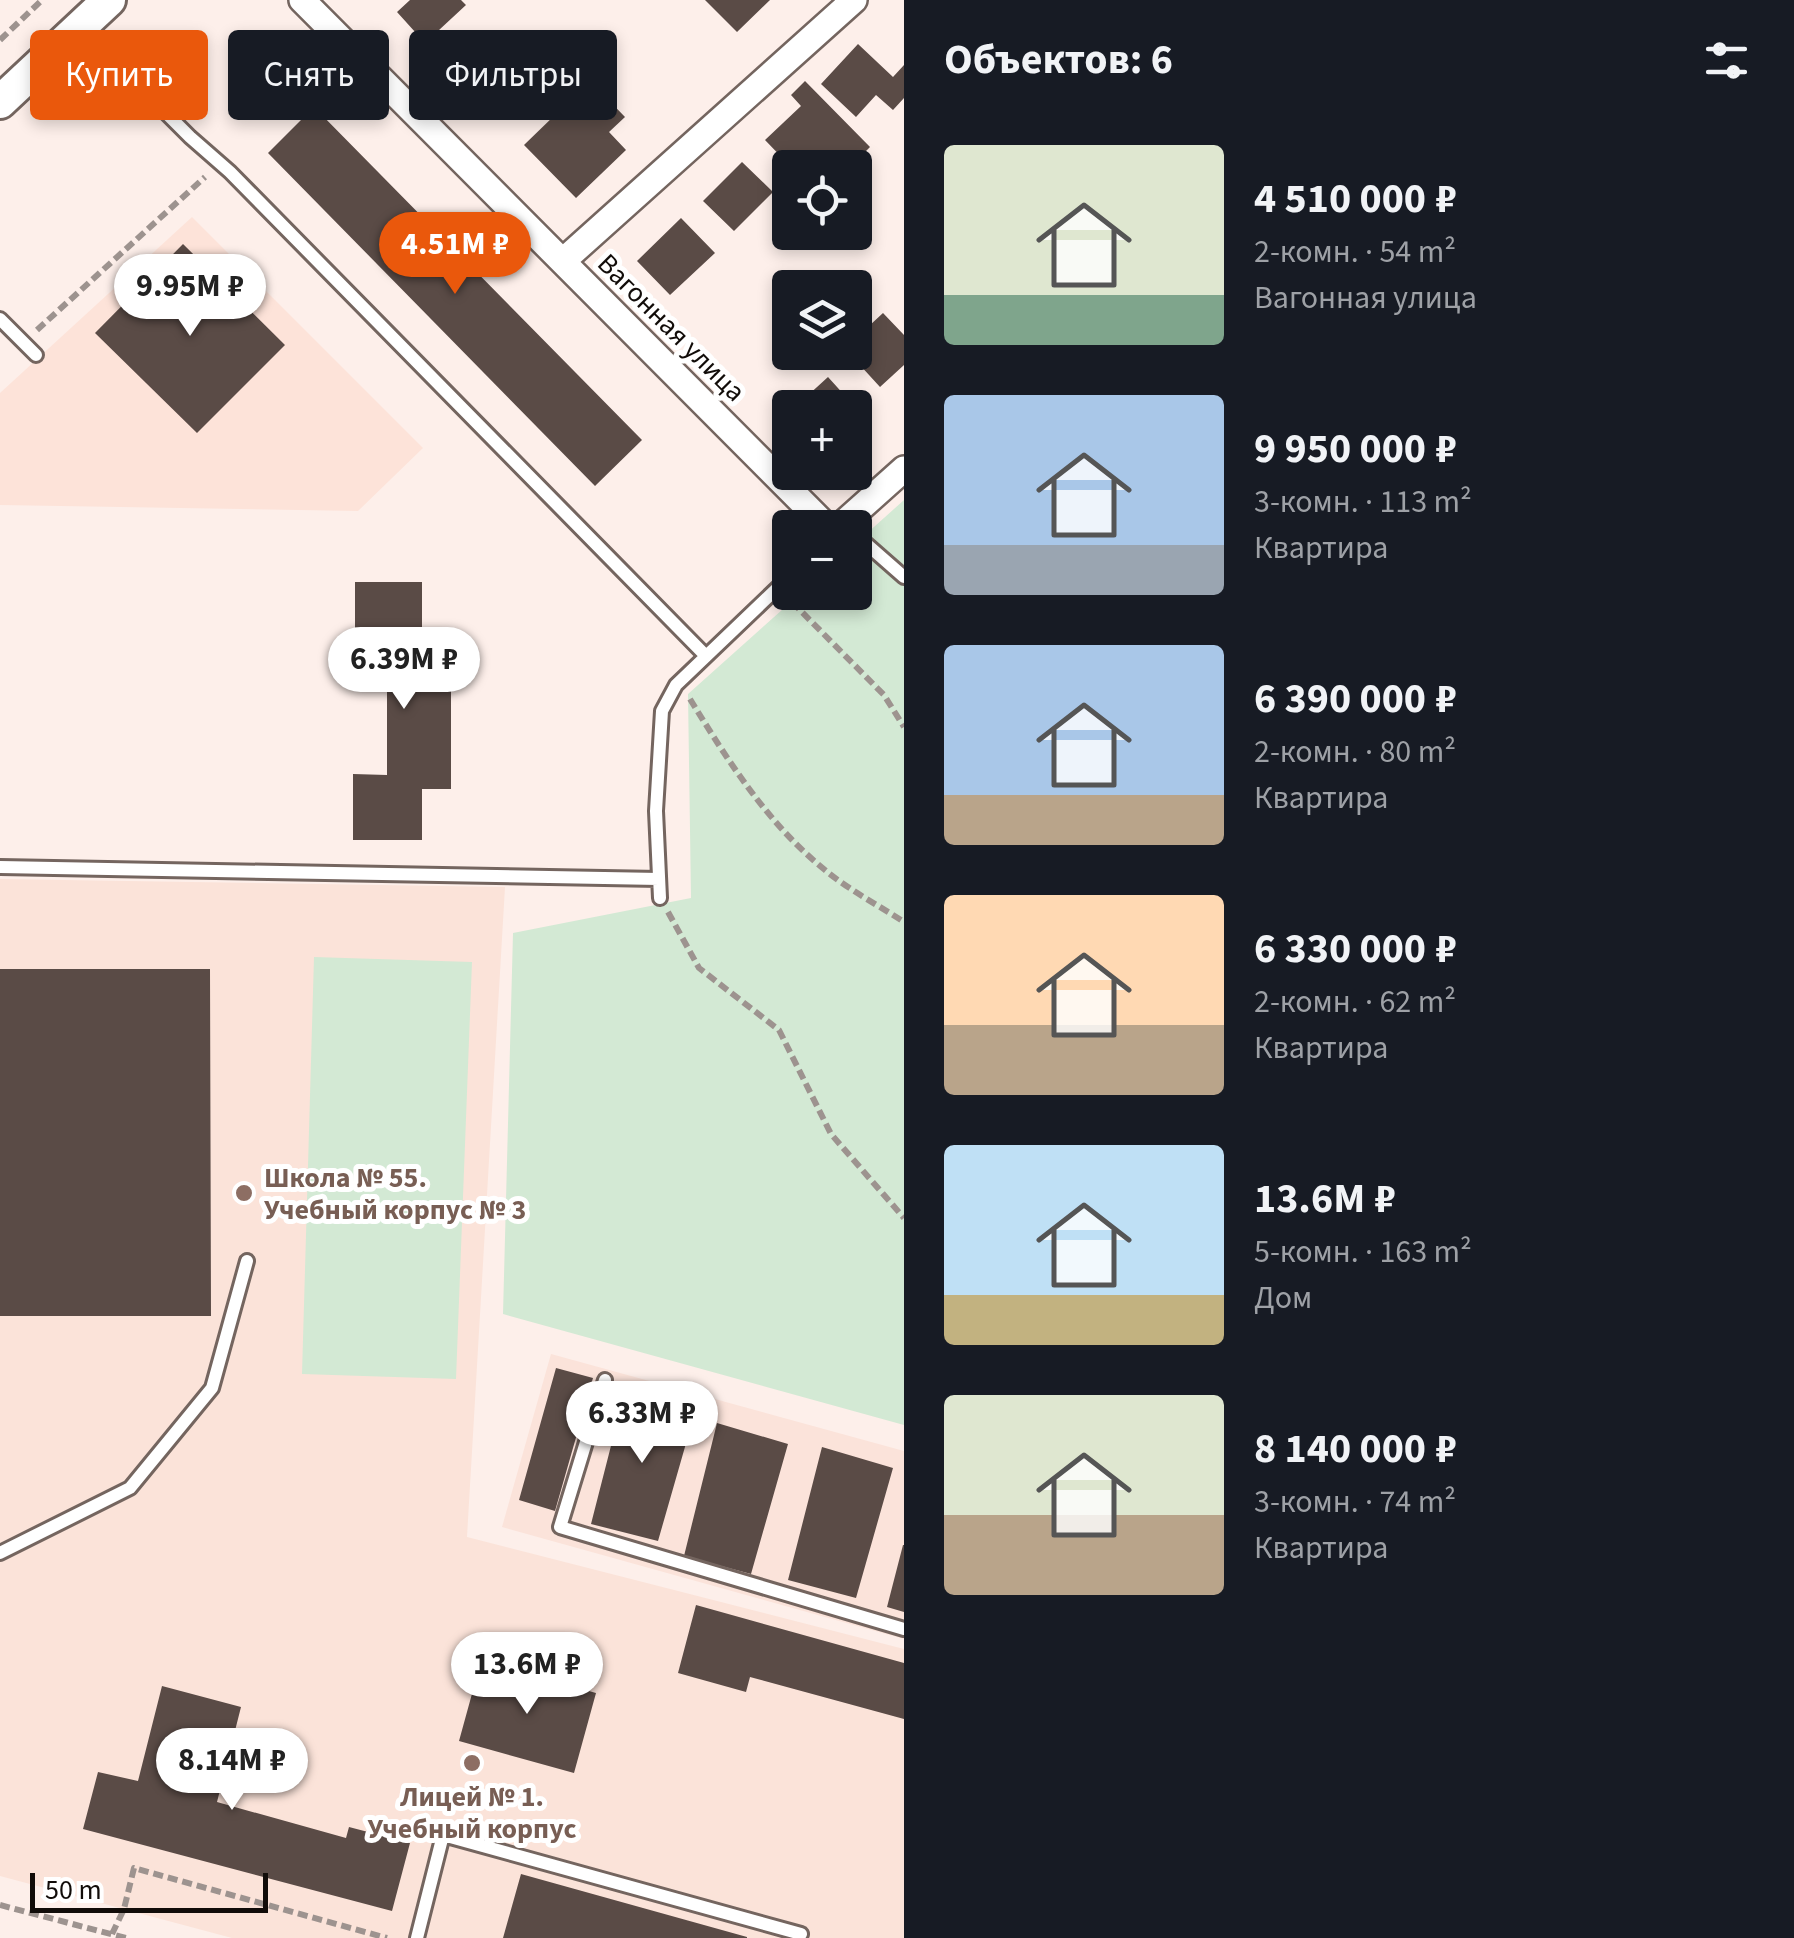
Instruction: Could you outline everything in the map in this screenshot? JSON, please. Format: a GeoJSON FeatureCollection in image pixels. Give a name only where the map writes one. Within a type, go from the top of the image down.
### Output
{"type":"FeatureCollection","features":[{"type":"Feature","properties":{"kind":"street"},"geometry":{"type":"LineString","coordinates":[[0,102],[109,0]]}},
{"type":"Feature","properties":{"kind":"street","name":"Вагонная улица"},"geometry":{"type":"LineString","coordinates":[[302,0],[810,510]]}},
{"type":"Feature","properties":{"kind":"street"},"geometry":{"type":"LineString","coordinates":[[564,260],[854,0]]}},
{"type":"Feature","properties":{"kind":"street"},"geometry":{"type":"LineString","coordinates":[[858,510],[904,469]]}},
{"type":"Feature","properties":{"kind":"lane"},"geometry":{"type":"LineString","coordinates":[[80,27],[230,172],[706,656]]}},
{"type":"Feature","properties":{"kind":"lane"},"geometry":{"type":"LineString","coordinates":[[0,319],[36,355]]}},
{"type":"Feature","properties":{"kind":"lane"},"geometry":{"type":"LineString","coordinates":[[872,549],[904,576]]}},
{"type":"Feature","properties":{"kind":"lane"},"geometry":{"type":"LineString","coordinates":[[660,898],[656,812],[662,711],[680,682],[772,594]]}},
{"type":"Feature","properties":{"kind":"lane"},"geometry":{"type":"LineString","coordinates":[[0,868],[659,879]]}},
{"type":"Feature","properties":{"kind":"lane"},"geometry":{"type":"LineString","coordinates":[[0,1552],[130,1488],[212,1388],[247,1260]]}},
{"type":"Feature","properties":{"kind":"lane"},"geometry":{"type":"LineString","coordinates":[[606,1380],[560,1527],[904,1629]]}},
{"type":"Feature","properties":{"kind":"lane"},"geometry":{"type":"LineString","coordinates":[[417,1938],[443,1836],[801,1934]]}},
{"type":"Feature","properties":{"kind":"path"},"geometry":{"type":"LineString","coordinates":[[0,40],[42,0]]}},
{"type":"Feature","properties":{"kind":"path"},"geometry":{"type":"LineString","coordinates":[[23,342],[209,173]]}},
{"type":"Feature","properties":{"kind":"path"},"geometry":{"type":"LineString","coordinates":[[800,610],[884,695],[904,727]]}},
{"type":"Feature","properties":{"kind":"path"},"geometry":{"type":"LineString","coordinates":[[680,682],[726,756],[780,827],[827,872],[904,922]]}},
{"type":"Feature","properties":{"kind":"path"},"geometry":{"type":"LineString","coordinates":[[660,898],[698,968],[779,1030],[831,1134],[904,1218]]}},
{"type":"Feature","properties":{"kind":"path"},"geometry":{"type":"LineString","coordinates":[[112,1934],[124,1909],[134,1868],[386,1938]]}},
{"type":"Feature","properties":{"kind":"path"},"geometry":{"type":"LineString","coordinates":[[0,1905],[126,1938]]}},
{"type":"Feature","properties":{"kind":"shaded area"},"geometry":{"type":"Polygon","coordinates":[[[192,217],[423,448],[358,511],[0,505],[0,393],[192,217]]]}},
{"type":"Feature","properties":{"kind":"shaded area"},"geometry":{"type":"Polygon","coordinates":[[[0,879],[505,887],[467,1537],[904,1649],[904,1938],[232,1938],[0,1876],[0,879]]]}},
{"type":"Feature","properties":{"kind":"shaded area"},"geometry":{"type":"Polygon","coordinates":[[[551,1354],[904,1451],[904,1639],[502,1527],[551,1354]]]}},
{"type":"Feature","properties":{"kind":"green space"},"geometry":{"type":"Polygon","coordinates":[[[904,500],[904,1425],[503,1314],[513,933],[691,898],[688,694],[782,610],[872,610],[872,529],[904,500]]]}},
{"type":"Feature","properties":{"kind":"green space"},"geometry":{"type":"Polygon","coordinates":[[[314,957],[472,962],[456,1379],[302,1374],[314,957]]]}},
{"type":"Feature","properties":{"kind":"building"},"geometry":{"type":"Polygon","coordinates":[[[410,0],[461,0],[466,5],[439,30],[413,30],[397,12],[410,0]]]}},
{"type":"Feature","properties":{"kind":"building"},"geometry":{"type":"Polygon","coordinates":[[[705,0],[770,0],[737,32],[705,0]]]}},
{"type":"Feature","properties":{"kind":"building"},"geometry":{"type":"Polygon","coordinates":[[[858,44],[893,77],[904,65],[904,98],[893,110],[876,95],[856,117],[821,84],[858,44]]]}},
{"type":"Feature","properties":{"kind":"building"},"geometry":{"type":"Polygon","coordinates":[[[805,81],[870,147],[775,150],[765,140],[801,106],[791,95],[805,81]]]}},
{"type":"Feature","properties":{"kind":"building"},"geometry":{"type":"Polygon","coordinates":[[[617,109],[625,117],[609,132],[626,150],[576,198],[524,145],[550,120],[617,120],[617,109]]]}},
{"type":"Feature","properties":{"kind":"building"},"geometry":{"type":"Polygon","coordinates":[[[301,120],[327,120],[642,440],[595,486],[268,153],[301,120]]]}},
{"type":"Feature","properties":{"kind":"building"},"geometry":{"type":"Polygon","coordinates":[[[742,162],[772,191],[734,231],[703,201],[742,162]]]}},
{"type":"Feature","properties":{"kind":"building"},"geometry":{"type":"Polygon","coordinates":[[[681,218],[715,253],[670,295],[637,261],[681,218]]]}},
{"type":"Feature","properties":{"kind":"building"},"geometry":{"type":"Polygon","coordinates":[[[183,244],[285,345],[197,433],[95,333],[183,244]]]}},
{"type":"Feature","properties":{"kind":"building"},"geometry":{"type":"Polygon","coordinates":[[[883,313],[904,335],[904,365],[880,387],[864,370],[872,370],[872,323],[883,313]]]}},
{"type":"Feature","properties":{"kind":"building"},"geometry":{"type":"Polygon","coordinates":[[[828,377],[840,390],[814,390],[828,377]]]}},
{"type":"Feature","properties":{"kind":"building"},"geometry":{"type":"Polygon","coordinates":[[[355,582],[422,582],[422,638],[451,638],[451,789],[422,789],[422,840],[353,840],[353,774],[387,775],[387,651],[355,651],[355,582]]]}},
{"type":"Feature","properties":{"kind":"building"},"geometry":{"type":"Polygon","coordinates":[[[0,969],[210,969],[211,1316],[0,1316],[0,969]]]}},
{"type":"Feature","properties":{"kind":"building"},"geometry":{"type":"Polygon","coordinates":[[[556,1368],[593,1378],[555,1511],[519,1500],[556,1368]]]}},
{"type":"Feature","properties":{"kind":"building"},"geometry":{"type":"Polygon","coordinates":[[[625,1391],[695,1412],[658,1541],[591,1524],[625,1391]]]}},
{"type":"Feature","properties":{"kind":"building"},"geometry":{"type":"Polygon","coordinates":[[[717,1423],[788,1444],[751,1574],[684,1556],[717,1423]]]}},
{"type":"Feature","properties":{"kind":"building"},"geometry":{"type":"Polygon","coordinates":[[[822,1447],[893,1468],[856,1598],[788,1580],[822,1447]]]}},
{"type":"Feature","properties":{"kind":"building"},"geometry":{"type":"Polygon","coordinates":[[[904,1545],[904,1612],[887,1607],[904,1545]]]}},
{"type":"Feature","properties":{"kind":"building"},"geometry":{"type":"Polygon","coordinates":[[[696,1605],[904,1663],[904,1719],[750,1677],[746,1692],[678,1673],[696,1605]]]}},
{"type":"Feature","properties":{"kind":"building"},"geometry":{"type":"Polygon","coordinates":[[[481,1661],[596,1693],[574,1773],[459,1741],[481,1661]]]}},
{"type":"Feature","properties":{"kind":"building"},"geometry":{"type":"Polygon","coordinates":[[[162,1686],[241,1707],[217,1802],[346,1838],[349,1827],[410,1843],[392,1911],[83,1829],[98,1772],[138,1781],[162,1686]]]}},
{"type":"Feature","properties":{"kind":"building"},"geometry":{"type":"Polygon","coordinates":[[[521,1874],[747,1937],[747,1938],[503,1938],[521,1874]]]}},
{"type":"Feature","properties":{"kind":"place","name":"Школа № 55. Учебный корпус № 3"},"geometry":{"type":"Point","coordinates":[244,1193]}},
{"type":"Feature","properties":{"kind":"place","name":"Лицей № 1. Учебный корпус"},"geometry":{"type":"Point","coordinates":[472,1763]}}]}
